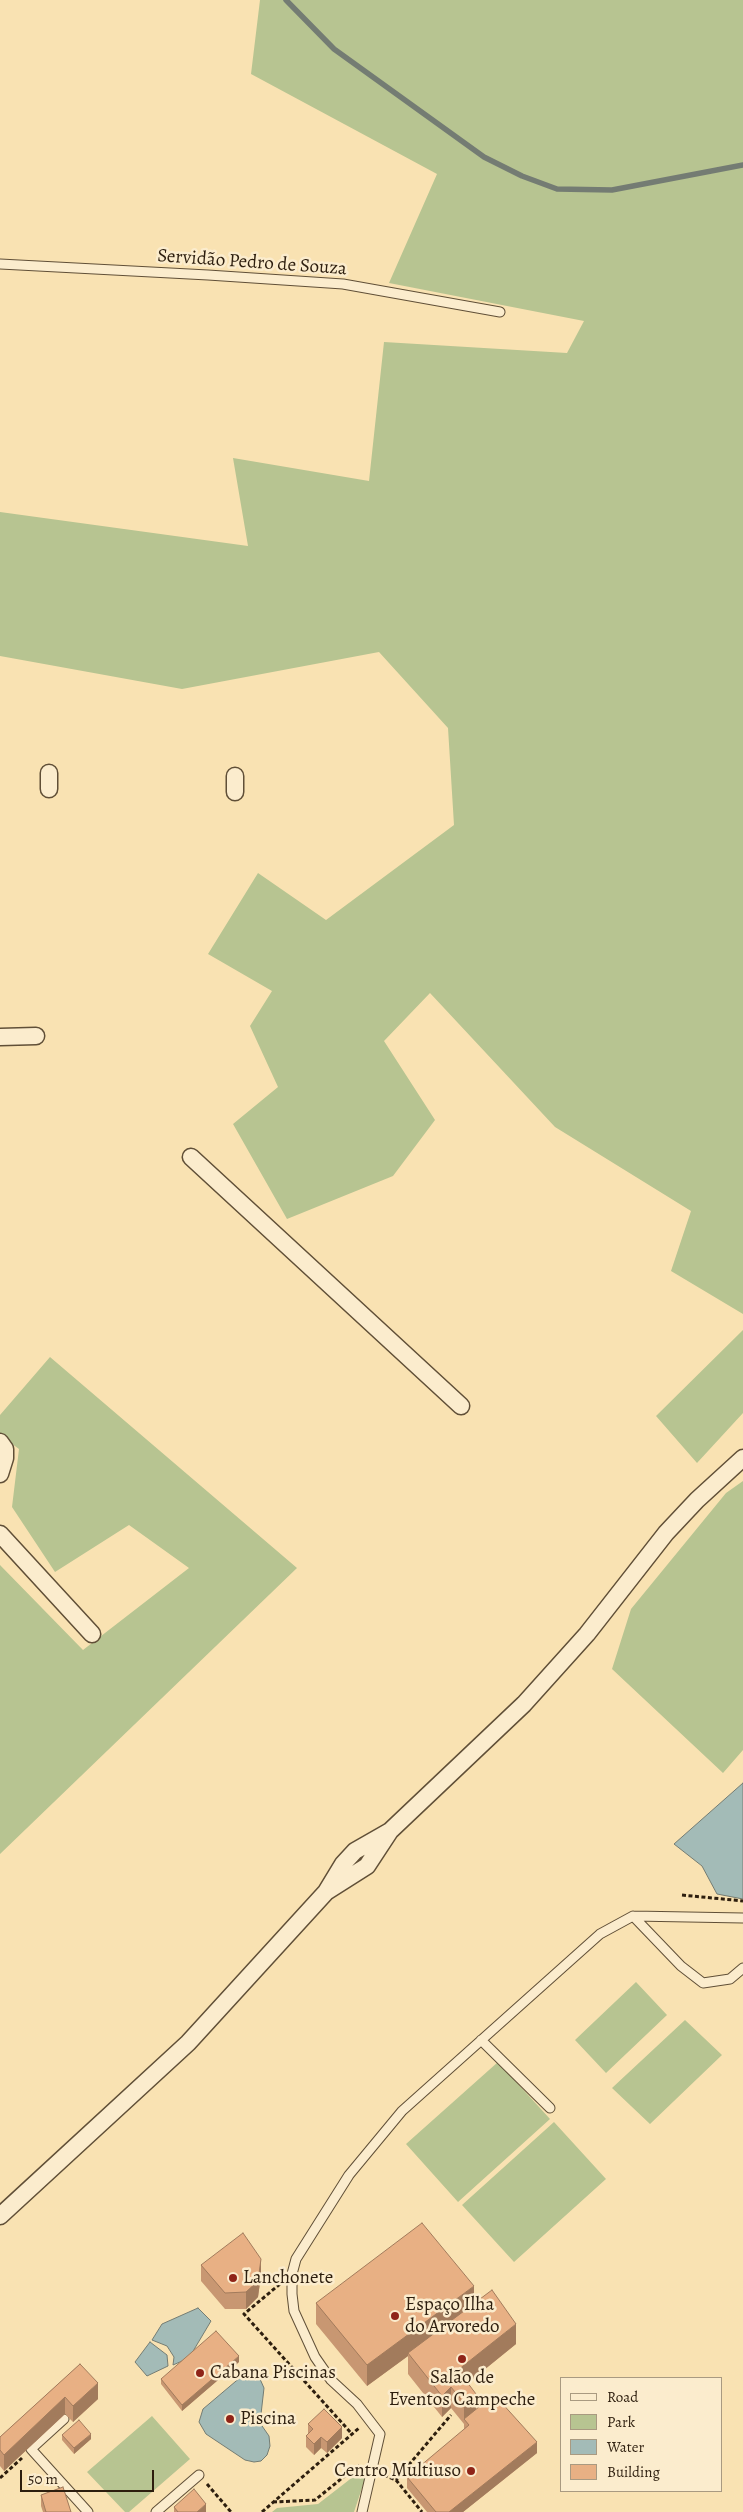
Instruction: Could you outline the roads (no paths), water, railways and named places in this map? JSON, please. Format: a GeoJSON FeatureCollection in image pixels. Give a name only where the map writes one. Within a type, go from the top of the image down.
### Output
{"type":"FeatureCollection","features":[{"type":"Feature","properties":{"kind":"street"},"geometry":{"type":"LineString","coordinates":[[0,1037],[36,1036]]}},
{"type":"Feature","properties":{"kind":"street"},"geometry":{"type":"LineString","coordinates":[[192,1157],[460,1406]]}},
{"type":"Feature","properties":{"kind":"street"},"geometry":{"type":"LineString","coordinates":[[0,1442],[5,1449],[5,1458],[0,1474]]}},
{"type":"Feature","properties":{"kind":"street"},"geometry":{"type":"LineString","coordinates":[[0,2216],[188,2043],[326,1892],[344,1864],[356,1851],[390,1831],[524,1704],[587,1634],[666,1533],[697,1500],[743,1458]]}},
{"type":"Feature","properties":{"kind":"street"},"geometry":{"type":"LineString","coordinates":[[0,1534],[92,1634]]}},
{"type":"Feature","properties":{"kind":"lane","name":"Servidão Pedro de Souza"},"geometry":{"type":"LineString","coordinates":[[0,264],[208,274],[344,284],[500,312]]}},
{"type":"Feature","properties":{"kind":"lane"},"geometry":{"type":"LineString","coordinates":[[362,2512],[380,2434],[357,2404],[331,2380],[315,2357],[294,2311],[292,2274],[296,2259],[349,2175],[402,2111],[600,1934],[633,1916],[743,1918]]}},
{"type":"Feature","properties":{"kind":"lane"},"geometry":{"type":"LineString","coordinates":[[633,1916],[681,1966],[703,1983],[730,1979],[743,1968]]}},
{"type":"Feature","properties":{"kind":"lane"},"geometry":{"type":"LineString","coordinates":[[481,2040],[550,2108]]}},
{"type":"Feature","properties":{"kind":"lane"},"geometry":{"type":"LineString","coordinates":[[64,2419],[32,2449],[88,2512]]}},
{"type":"Feature","properties":{"kind":"lane"},"geometry":{"type":"LineString","coordinates":[[156,2512],[199,2475]]}},
{"type":"Feature","properties":{"kind":"water"},"geometry":{"type":"Polygon","coordinates":[[[743,1783],[743,1899],[717,1894],[702,1866],[674,1844],[743,1783]]]}},
{"type":"Feature","properties":{"kind":"water"},"geometry":{"type":"Polygon","coordinates":[[[198,2308],[211,2321],[189,2358],[173,2365],[174,2357],[167,2346],[152,2340],[162,2324],[198,2308]]]}},
{"type":"Feature","properties":{"kind":"water"},"geometry":{"type":"Polygon","coordinates":[[[150,2342],[167,2355],[168,2366],[147,2376],[135,2362],[150,2342]]]}},
{"type":"Feature","properties":{"kind":"water","name":"Piscina"},"geometry":{"type":"Polygon","coordinates":[[[253,2375],[260,2379],[264,2388],[260,2423],[269,2436],[270,2446],[267,2455],[261,2461],[254,2462],[245,2460],[206,2434],[199,2422],[203,2409],[242,2376],[253,2375]]]}},
{"type":"Feature","properties":{"kind":"waterway"},"geometry":{"type":"LineString","coordinates":[[286,0],[334,49],[484,157],[522,176],[557,189],[612,190],[743,165]]}},
{"type":"Feature","properties":{"kind":"place","name":"Lanchonete"},"geometry":{"type":"Point","coordinates":[233,2278]}},
{"type":"Feature","properties":{"kind":"place","name":"Espaço Ilha do Arvoredo"},"geometry":{"type":"Point","coordinates":[395,2316]}},
{"type":"Feature","properties":{"kind":"place","name":"Salão de Eventos Campeche"},"geometry":{"type":"Point","coordinates":[462,2359]}},
{"type":"Feature","properties":{"kind":"place","name":"Cabana Piscinas"},"geometry":{"type":"Point","coordinates":[200,2373]}},
{"type":"Feature","properties":{"kind":"place","name":"Piscina"},"geometry":{"type":"Point","coordinates":[230,2419]}},
{"type":"Feature","properties":{"kind":"place","name":"Centro Multiuso"},"geometry":{"type":"Point","coordinates":[471,2471]}}]}
